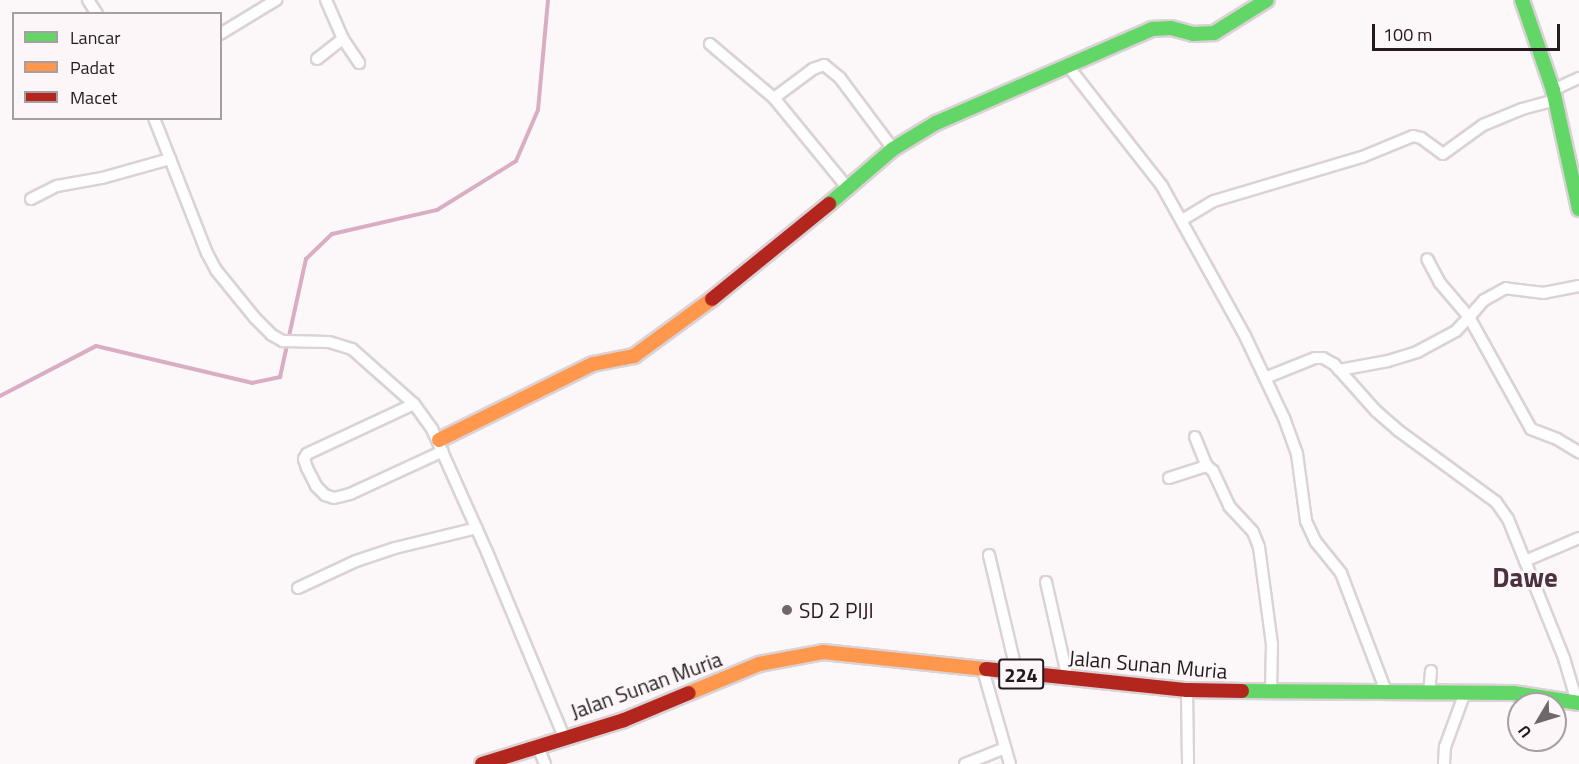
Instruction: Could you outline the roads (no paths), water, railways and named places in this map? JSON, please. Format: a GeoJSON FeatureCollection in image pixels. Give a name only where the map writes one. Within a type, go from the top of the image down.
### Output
{"type":"FeatureCollection","features":[{"type":"Feature","properties":{"kind":"street"},"geometry":{"type":"LineString","coordinates":[[222,33],[276,0]]}},
{"type":"Feature","properties":{"kind":"street"},"geometry":{"type":"LineString","coordinates":[[326,0],[343,39],[359,63]]}},
{"type":"Feature","properties":{"kind":"street"},"geometry":{"type":"LineString","coordinates":[[414,404],[307,454],[304,459],[316,486],[325,495],[334,498],[350,494],[593,364],[634,356],[645,350],[807,223],[846,186],[893,148],[936,123],[1152,29],[1171,27],[1193,34],[1214,33],[1267,0]]}},
{"type":"Feature","properties":{"kind":"street"},"geometry":{"type":"LineString","coordinates":[[1522,0],[1555,95],[1575,170],[1579,209]]}},
{"type":"Feature","properties":{"kind":"street"},"geometry":{"type":"LineString","coordinates":[[317,58],[343,39]]}},
{"type":"Feature","properties":{"kind":"street"},"geometry":{"type":"LineString","coordinates":[[710,44],[774,98],[846,186]]}},
{"type":"Feature","properties":{"kind":"street"},"geometry":{"type":"LineString","coordinates":[[774,98],[813,69],[824,65],[840,78],[893,148]]}},
{"type":"Feature","properties":{"kind":"street"},"geometry":{"type":"LineString","coordinates":[[1068,66],[1162,186],[1265,378],[1297,454],[1306,520],[1316,542],[1341,573],[1387,694]]}},
{"type":"Feature","properties":{"kind":"street"},"geometry":{"type":"LineString","coordinates":[[1182,220],[1224,197],[1352,160],[1413,136],[1443,153],[1483,125],[1555,95],[1579,78]]}},
{"type":"Feature","properties":{"kind":"street"},"geometry":{"type":"LineString","coordinates":[[155,120],[216,270],[255,318],[272,335],[283,341],[330,342],[352,349],[414,404],[441,446],[564,737]]}},
{"type":"Feature","properties":{"kind":"street"},"geometry":{"type":"LineString","coordinates":[[31,199],[57,186],[102,178],[170,159]]}},
{"type":"Feature","properties":{"kind":"street"},"geometry":{"type":"LineString","coordinates":[[1427,259],[1440,283],[1469,317],[1531,429],[1557,439],[1579,452]]}},
{"type":"Feature","properties":{"kind":"street"},"geometry":{"type":"LineString","coordinates":[[1339,370],[1388,361],[1417,352],[1456,331],[1484,300],[1506,288],[1544,293],[1579,286]]}},
{"type":"Feature","properties":{"kind":"street"},"geometry":{"type":"LineString","coordinates":[[1265,378],[1315,358],[1328,360],[1376,411],[1399,431],[1496,501],[1508,519],[1564,658],[1578,703]]}},
{"type":"Feature","properties":{"kind":"street"},"geometry":{"type":"LineString","coordinates":[[1195,436],[1207,466],[1213,471],[1229,506],[1253,532],[1259,548],[1272,644],[1271,692]]}},
{"type":"Feature","properties":{"kind":"street"},"geometry":{"type":"LineString","coordinates":[[1169,478],[1207,466]]}},
{"type":"Feature","properties":{"kind":"street"},"geometry":{"type":"LineString","coordinates":[[298,588],[357,561],[386,551],[477,528]]}},
{"type":"Feature","properties":{"kind":"street"},"geometry":{"type":"LineString","coordinates":[[1525,561],[1579,538]]}},
{"type":"Feature","properties":{"kind":"street"},"geometry":{"type":"LineString","coordinates":[[989,555],[1017,673]]}},
{"type":"Feature","properties":{"kind":"street"},"geometry":{"type":"LineString","coordinates":[[1046,582],[1068,679]]}},
{"type":"Feature","properties":{"kind":"street","name":"Jalan Sunan Muria"},"geometry":{"type":"LineString","coordinates":[[482,764],[537,745],[624,720],[759,664],[806,654],[837,652],[982,670],[1187,690],[1464,695],[1513,693],[1578,703]]}},
{"type":"Feature","properties":{"kind":"street"},"geometry":{"type":"LineString","coordinates":[[982,670],[1011,764]]}},
{"type":"Feature","properties":{"kind":"street"},"geometry":{"type":"LineString","coordinates":[[1429,694],[1431,671]]}},
{"type":"Feature","properties":{"kind":"street"},"geometry":{"type":"LineString","coordinates":[[1187,690],[1188,764]]}},
{"type":"Feature","properties":{"kind":"street"},"geometry":{"type":"LineString","coordinates":[[1444,764],[1445,747],[1464,695]]}},
{"type":"Feature","properties":{"kind":"street"},"geometry":{"type":"LineString","coordinates":[[537,745],[545,764]]}},
{"type":"Feature","properties":{"kind":"street"},"geometry":{"type":"LineString","coordinates":[[965,764],[1005,748]]}},
{"type":"Feature","properties":{"kind":"waterway"},"geometry":{"type":"LineString","coordinates":[[0,396],[96,346],[252,383],[280,377],[306,259],[332,234],[437,210],[516,161],[538,110],[548,0]]}},
{"type":"Feature","properties":{"kind":"place","name":"SD 2 PIJI"},"geometry":{"type":"Point","coordinates":[787,610]}},
{"type":"Feature","properties":{"kind":"district","name":"Dawe"},"geometry":{"type":"Point","coordinates":[1525,577]}}]}
